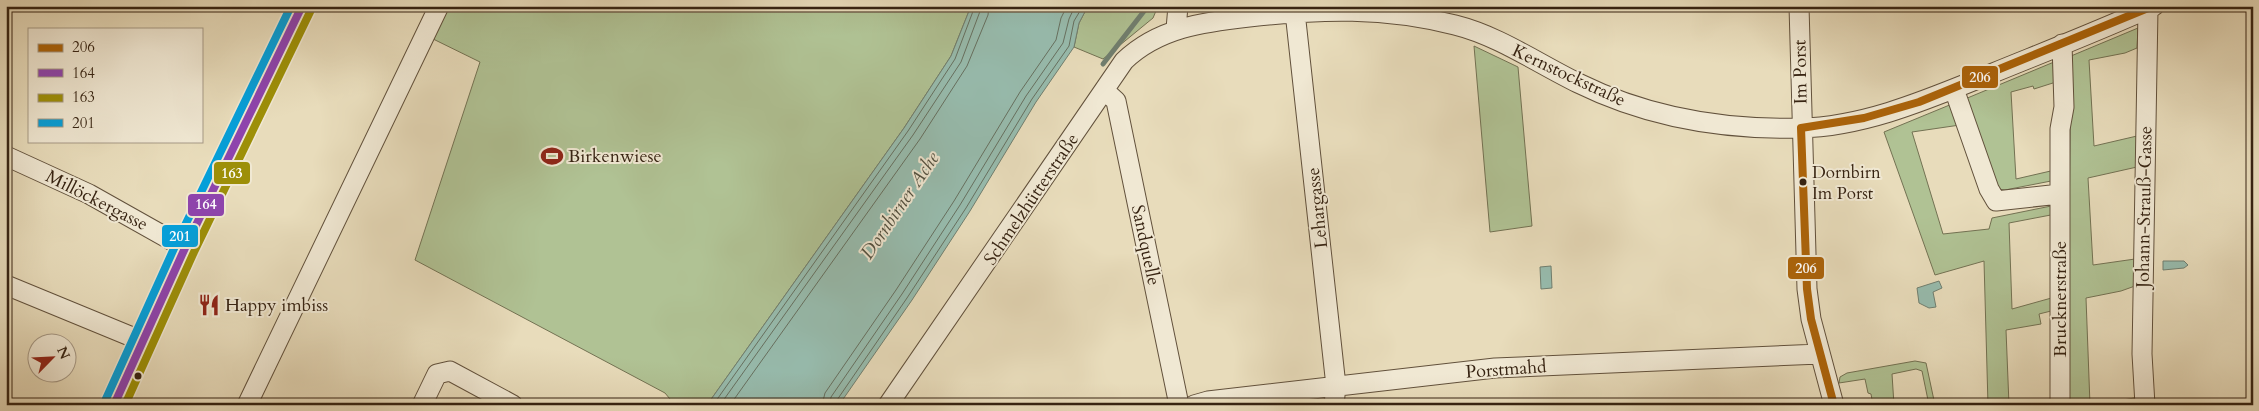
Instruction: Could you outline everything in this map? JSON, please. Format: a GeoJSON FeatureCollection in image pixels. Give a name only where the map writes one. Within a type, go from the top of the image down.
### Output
{"type":"FeatureCollection","features":[{"type":"Feature","properties":{"kind":"main road"},"geometry":{"type":"LineString","coordinates":[[114,405],[185,248],[302,6]]}},
{"type":"Feature","properties":{"kind":"street"},"geometry":{"type":"LineString","coordinates":[[247,405],[439,6]]}},
{"type":"Feature","properties":{"kind":"street"},"geometry":{"type":"LineString","coordinates":[[1176,29],[1178,6]]}},
{"type":"Feature","properties":{"kind":"street","name":"Im Porst"},"geometry":{"type":"LineString","coordinates":[[1799,6],[1807,289],[1811,319],[1834,405]]}},
{"type":"Feature","properties":{"kind":"street"},"geometry":{"type":"LineString","coordinates":[[2109,6],[2110,25]]}},
{"type":"Feature","properties":{"kind":"street","name":"Kernstockstraße"},"geometry":{"type":"LineString","coordinates":[[1176,29],[1232,19],[1295,12],[1335,10],[1383,11],[1456,25],[1490,37],[1578,84],[1641,108],[1705,123],[1801,128],[1828,125],[1883,114],[1954,89],[2151,8]]}},
{"type":"Feature","properties":{"kind":"street","name":"Johann-Strauß-Gasse"},"geometry":{"type":"LineString","coordinates":[[2145,405],[2142,354],[2151,8]]}},
{"type":"Feature","properties":{"kind":"street","name":"Lehargasse"},"geometry":{"type":"LineString","coordinates":[[1295,12],[1335,395]]}},
{"type":"Feature","properties":{"kind":"street","name":"Schmelzhütterstraße"},"geometry":{"type":"LineString","coordinates":[[888,405],[1124,61],[1134,51],[1176,29]]}},
{"type":"Feature","properties":{"kind":"street","name":"Brucknerstraße"},"geometry":{"type":"LineString","coordinates":[[2060,405],[2060,129],[2064,107],[2062,44]]}},
{"type":"Feature","properties":{"kind":"street"},"geometry":{"type":"LineString","coordinates":[[1954,89],[1989,189],[1996,201],[2060,194]]}},
{"type":"Feature","properties":{"kind":"street","name":"Sandquelle"},"geometry":{"type":"LineString","coordinates":[[1104,91],[1116,101],[1179,405]]}},
{"type":"Feature","properties":{"kind":"street","name":"Millöckergasse"},"geometry":{"type":"LineString","coordinates":[[6,156],[82,190],[185,248]]}},
{"type":"Feature","properties":{"kind":"street"},"geometry":{"type":"LineString","coordinates":[[6,285],[142,341]]}},
{"type":"Feature","properties":{"kind":"street","name":"Porstmahd"},"geometry":{"type":"LineString","coordinates":[[1194,405],[1208,401],[1335,395],[1495,368],[1820,354]]}},
{"type":"Feature","properties":{"kind":"street"},"geometry":{"type":"LineString","coordinates":[[422,405],[437,374],[450,371],[512,405]]}},
{"type":"Feature","properties":{"kind":"shaded area"},"geometry":{"type":"Polygon","coordinates":[[[440,6],[971,6],[951,56],[904,128],[707,405],[675,405],[665,393],[415,260],[480,62],[427,36],[440,6]]]}},
{"type":"Feature","properties":{"kind":"shaded area"},"geometry":{"type":"Polygon","coordinates":[[[1088,6],[1158,6],[1153,18],[1103,59],[1074,47],[1079,23],[1088,6]]]}},
{"type":"Feature","properties":{"kind":"shaded area"},"geometry":{"type":"Polygon","coordinates":[[[2138,28],[2137,48],[2125,53],[2089,60],[2094,146],[2137,136],[2137,167],[2088,178],[2093,265],[2135,259],[2135,286],[2121,291],[2086,298],[2090,405],[2067,405],[2071,56],[2138,28]]]}},
{"type":"Feature","properties":{"kind":"shaded area"},"geometry":{"type":"Polygon","coordinates":[[[1474,46],[1518,67],[1532,226],[1490,232],[1474,46]]]}},
{"type":"Feature","properties":{"kind":"shaded area"},"geometry":{"type":"Polygon","coordinates":[[[2054,62],[2056,82],[2034,89],[2033,86],[2011,92],[2016,179],[2055,170],[2051,181],[2005,190],[1998,189],[1965,99],[2054,62]]]}},
{"type":"Feature","properties":{"kind":"shaded area"},"geometry":{"type":"Polygon","coordinates":[[[1952,104],[1960,125],[1912,132],[1943,234],[1989,229],[1992,218],[2056,205],[2056,214],[2009,223],[2012,309],[2055,297],[2055,310],[2039,314],[2041,324],[2006,330],[2009,405],[1988,405],[1984,261],[1935,275],[1884,132],[1952,104]]]}},
{"type":"Feature","properties":{"kind":"shaded area"},"geometry":{"type":"Polygon","coordinates":[[[1915,361],[1926,363],[1935,405],[1929,405],[1922,371],[1916,369],[1892,374],[1894,405],[1873,405],[1865,379],[1839,383],[1840,377],[1847,373],[1915,361]]]}},
{"type":"Feature","properties":{"kind":"shaded area"},"geometry":{"type":"Polygon","coordinates":[[[2134,398],[2134,405],[2095,405],[2134,398]]]}},
{"type":"Feature","properties":{"kind":"shaded area"},"geometry":{"type":"Polygon","coordinates":[[[2253,399],[2253,405],[2225,405],[2225,402],[2253,399]]]}},
{"type":"Feature","properties":{"kind":"water","name":"Dornbirner Ache"},"geometry":{"type":"Polygon","coordinates":[[[971,6],[1088,6],[1079,23],[1074,47],[1036,102],[970,211],[912,300],[839,405],[707,405],[904,128],[951,56],[971,6]]]}},
{"type":"Feature","properties":{"kind":"water"},"geometry":{"type":"Polygon","coordinates":[[[2163,261],[2184,261],[2188,265],[2184,268],[2163,270],[2163,261]]]}},
{"type":"Feature","properties":{"kind":"water"},"geometry":{"type":"Polygon","coordinates":[[[1551,266],[1552,288],[1541,289],[1540,267],[1551,266]]]}},
{"type":"Feature","properties":{"kind":"water"},"geometry":{"type":"Polygon","coordinates":[[[1939,281],[1942,288],[1933,292],[1936,307],[1929,308],[1919,303],[1917,288],[1939,281]]]}},
{"type":"Feature","properties":{"kind":"waterway"},"geometry":{"type":"LineString","coordinates":[[1103,64],[1148,6]]}},
{"type":"Feature","properties":{"kind":"transit line","name":"201"},"geometry":{"type":"LineString","coordinates":[[105,401],[176,244],[291,6]]}},
{"type":"Feature","properties":{"kind":"transit line","name":"164"},"geometry":{"type":"LineString","coordinates":[[114,405],[185,248],[302,6]]}},
{"type":"Feature","properties":{"kind":"transit line","name":"206"},"geometry":{"type":"LineString","coordinates":[[1801,128],[1864,118],[1919,102],[2153,6]]}},
{"type":"Feature","properties":{"kind":"transit line","name":"163"},"geometry":{"type":"LineString","coordinates":[[125,405],[194,252],[311,10]]}},
{"type":"Feature","properties":{"kind":"transit line","name":"206"},"geometry":{"type":"LineString","coordinates":[[1801,128],[1807,289],[1811,319],[1834,405]]}},
{"type":"Feature","properties":{"kind":"place","name":"Birkenwiese"},"geometry":{"type":"Point","coordinates":[552,156]}},
{"type":"Feature","properties":{"kind":"place","name":"Dornbirn Im Porst"},"geometry":{"type":"Point","coordinates":[1803,182]}},
{"type":"Feature","properties":{"kind":"place","name":"Happy imbiss"},"geometry":{"type":"Point","coordinates":[209,305]}}]}
